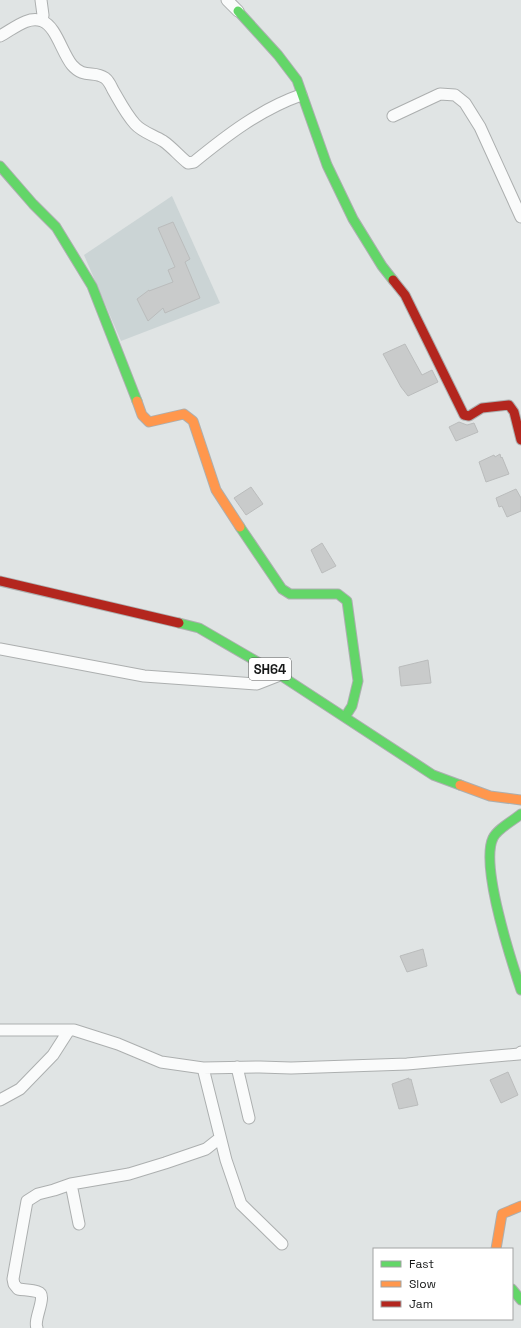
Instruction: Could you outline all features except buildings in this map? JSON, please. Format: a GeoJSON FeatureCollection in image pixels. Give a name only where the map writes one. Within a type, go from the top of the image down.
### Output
{"type":"FeatureCollection","features":[{"type":"Feature","properties":{"kind":"main road"},"geometry":{"type":"LineString","coordinates":[[238,11],[278,55],[296,80],[326,164],[353,219],[382,266],[405,295],[464,415],[469,416],[482,408],[509,405],[514,412],[521,440]]}},
{"type":"Feature","properties":{"kind":"main road"},"geometry":{"type":"LineString","coordinates":[[0,166],[33,204],[56,227],[92,286],[145,420],[149,422],[184,414],[193,421],[216,490],[282,589],[290,594],[338,594],[347,601],[358,681],[352,706],[345,717]]}},
{"type":"Feature","properties":{"kind":"main road","name":"SH64"},"geometry":{"type":"LineString","coordinates":[[0,581],[199,628],[280,675],[433,775],[490,796],[521,800]]}},
{"type":"Feature","properties":{"kind":"main road"},"geometry":{"type":"LineString","coordinates":[[521,814],[493,837],[490,851],[496,902],[506,944],[521,990]]}},
{"type":"Feature","properties":{"kind":"main road"},"geometry":{"type":"LineString","coordinates":[[496,1248],[502,1214],[521,1206]]}},
{"type":"Feature","properties":{"kind":"main road"},"geometry":{"type":"LineString","coordinates":[[513,1290],[521,1300]]}},
{"type":"Feature","properties":{"kind":"street"},"geometry":{"type":"LineString","coordinates":[[41,0],[43,15],[42,21]]}},
{"type":"Feature","properties":{"kind":"street"},"geometry":{"type":"LineString","coordinates":[[227,0],[238,11]]}},
{"type":"Feature","properties":{"kind":"street"},"geometry":{"type":"LineString","coordinates":[[0,36],[22,23],[34,20],[46,23],[54,32],[65,56],[75,68],[83,73],[105,78],[136,125],[163,142],[188,162],[194,162],[229,133],[284,101],[301,95]]}},
{"type":"Feature","properties":{"kind":"street"},"geometry":{"type":"LineString","coordinates":[[393,116],[440,94],[454,94],[465,103],[480,127],[521,217]]}},
{"type":"Feature","properties":{"kind":"street"},"geometry":{"type":"LineString","coordinates":[[0,650],[144,676],[257,684],[280,675]]}},
{"type":"Feature","properties":{"kind":"street"},"geometry":{"type":"LineString","coordinates":[[0,1030],[74,1030],[118,1044],[161,1062],[203,1068],[291,1068],[407,1064],[490,1058],[519,1054],[521,1052]]}},
{"type":"Feature","properties":{"kind":"street"},"geometry":{"type":"LineString","coordinates":[[0,1100],[20,1089],[53,1055],[69,1030]]}},
{"type":"Feature","properties":{"kind":"street"},"geometry":{"type":"LineString","coordinates":[[236,1067],[249,1118]]}},
{"type":"Feature","properties":{"kind":"street"},"geometry":{"type":"LineString","coordinates":[[203,1068],[226,1160],[241,1204],[282,1244]]}},
{"type":"Feature","properties":{"kind":"street"},"geometry":{"type":"LineString","coordinates":[[37,1328],[36,1323],[42,1298],[41,1294],[38,1291],[18,1289],[14,1284],[13,1278],[27,1201],[38,1194],[71,1184],[129,1174],[165,1163],[206,1149],[220,1138]]}},
{"type":"Feature","properties":{"kind":"street"},"geometry":{"type":"LineString","coordinates":[[71,1184],[79,1224]]}},
{"type":"Feature","properties":{"kind":"shaded area"},"geometry":{"type":"Polygon","coordinates":[[[172,196],[220,303],[121,341],[84,255],[172,196]]]}},
{"type":"Feature","properties":{"kind":"traffic: fast"},"geometry":{"type":"LineString","coordinates":[[238,11],[278,55],[297,80],[327,165],[353,219],[382,266],[393,280]]}},
{"type":"Feature","properties":{"kind":"traffic: fast"},"geometry":{"type":"LineString","coordinates":[[0,166],[33,204],[56,227],[92,286],[137,401]]}},
{"type":"Feature","properties":{"kind":"traffic: fast"},"geometry":{"type":"LineString","coordinates":[[240,527],[282,589],[290,594],[338,594],[347,601],[358,681],[352,706],[345,717]]}},
{"type":"Feature","properties":{"kind":"traffic: fast"},"geometry":{"type":"LineString","coordinates":[[179,623],[199,628],[280,675],[433,775],[460,785]]}},
{"type":"Feature","properties":{"kind":"traffic: fast"},"geometry":{"type":"LineString","coordinates":[[521,814],[495,835],[490,851],[490,869],[498,913],[521,990]]}},
{"type":"Feature","properties":{"kind":"traffic: fast"},"geometry":{"type":"LineString","coordinates":[[513,1290],[521,1300]]}},
{"type":"Feature","properties":{"kind":"traffic: slow"},"geometry":{"type":"LineString","coordinates":[[137,401],[142,415],[149,422],[184,414],[193,421],[216,490],[240,527]]}},
{"type":"Feature","properties":{"kind":"traffic: slow"},"geometry":{"type":"LineString","coordinates":[[460,785],[490,796],[521,800]]}},
{"type":"Feature","properties":{"kind":"traffic: slow"},"geometry":{"type":"LineString","coordinates":[[496,1248],[502,1214],[521,1206]]}},
{"type":"Feature","properties":{"kind":"traffic: jam"},"geometry":{"type":"LineString","coordinates":[[393,280],[405,295],[464,415],[469,416],[482,408],[509,405],[514,412],[521,440]]}},
{"type":"Feature","properties":{"kind":"traffic: jam"},"geometry":{"type":"LineString","coordinates":[[0,581],[179,623]]}}]}
